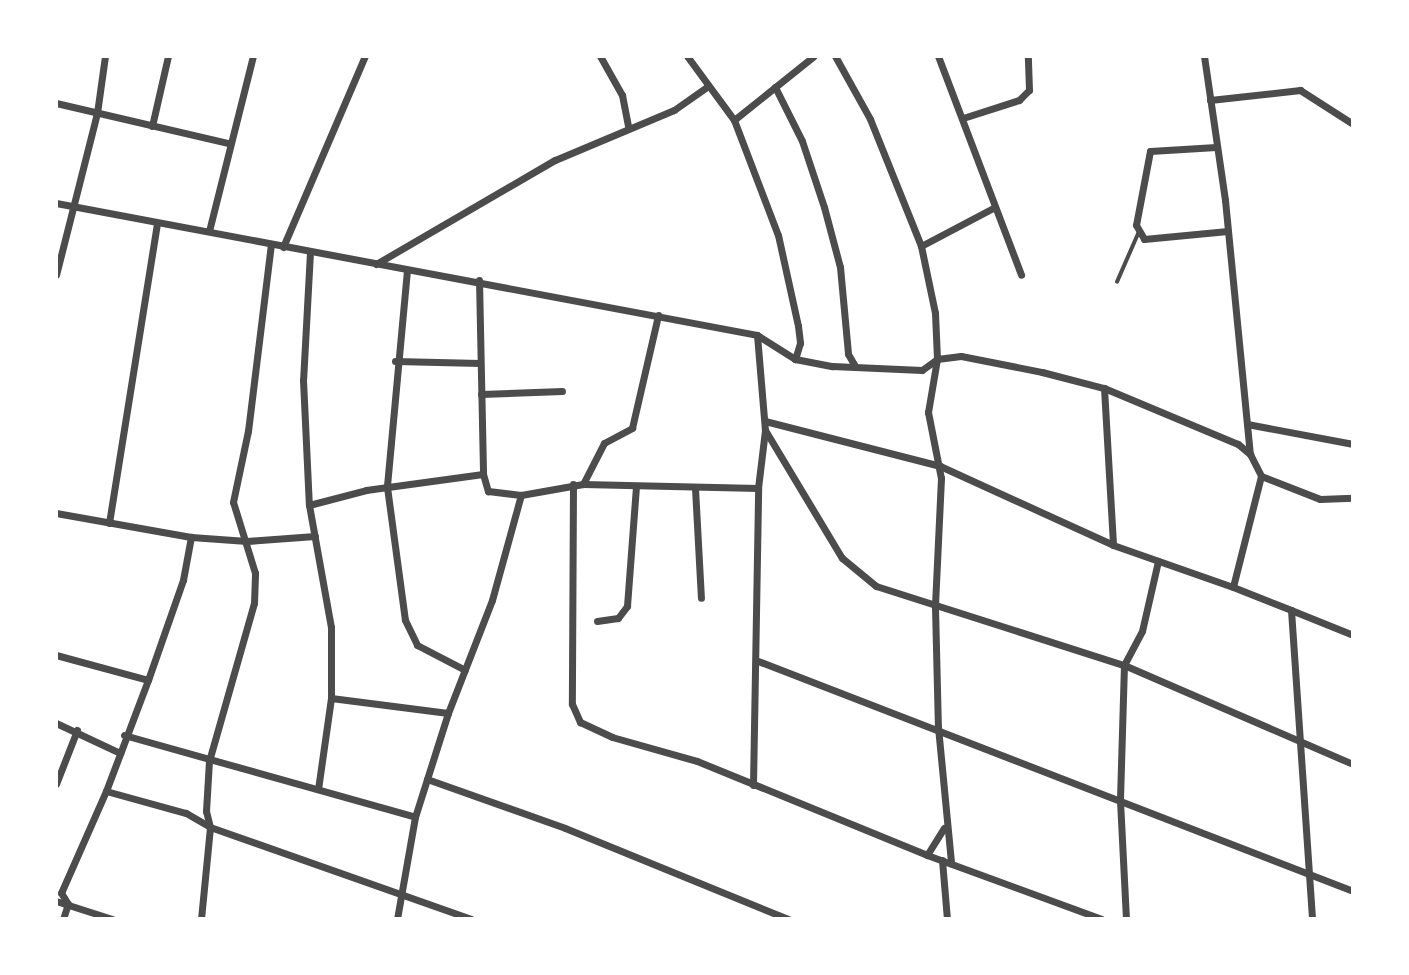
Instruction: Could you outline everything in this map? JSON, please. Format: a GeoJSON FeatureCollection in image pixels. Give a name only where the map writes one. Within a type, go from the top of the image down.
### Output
{"type":"FeatureCollection","features":[{"type":"Feature","properties":{"kind":"street"},"geometry":{"type":"LineString","coordinates":[[56,275],[76,207],[97,113],[105,56]]}},
{"type":"Feature","properties":{"kind":"street"},"geometry":{"type":"LineString","coordinates":[[152,126],[168,56]]}},
{"type":"Feature","properties":{"kind":"street"},"geometry":{"type":"LineString","coordinates":[[209,231],[228,143],[253,56]]}},
{"type":"Feature","properties":{"kind":"street"},"geometry":{"type":"LineString","coordinates":[[283,247],[365,56]]}},
{"type":"Feature","properties":{"kind":"street"},"geometry":{"type":"LineString","coordinates":[[600,56],[622,95],[628,127]]}},
{"type":"Feature","properties":{"kind":"street"},"geometry":{"type":"LineString","coordinates":[[687,56],[734,120],[778,235],[790,283],[800,343],[795,359]]}},
{"type":"Feature","properties":{"kind":"street"},"geometry":{"type":"LineString","coordinates":[[798,56],[803,64]]}},
{"type":"Feature","properties":{"kind":"street"},"geometry":{"type":"LineString","coordinates":[[734,120],[814,56]]}},
{"type":"Feature","properties":{"kind":"street"},"geometry":{"type":"LineString","coordinates":[[835,56],[870,120],[921,246],[935,313],[937,359],[928,412],[940,466],[935,607],[938,727],[944,828],[951,863]]}},
{"type":"Feature","properties":{"kind":"street"},"geometry":{"type":"LineString","coordinates":[[938,56],[963,118],[993,208],[1021,275]]}},
{"type":"Feature","properties":{"kind":"street"},"geometry":{"type":"LineString","coordinates":[[963,118],[1019,100],[1029,90],[1028,56]]}},
{"type":"Feature","properties":{"kind":"street"},"geometry":{"type":"LineString","coordinates":[[1204,56],[1228,231],[1250,454],[1261,476],[1233,587]]}},
{"type":"Feature","properties":{"kind":"street"},"geometry":{"type":"LineString","coordinates":[[375,264],[543,167],[628,127],[674,110],[708,86]]}},
{"type":"Feature","properties":{"kind":"street"},"geometry":{"type":"LineString","coordinates":[[775,87],[802,141],[824,207],[840,267],[848,354],[855,366]]}},
{"type":"Feature","properties":{"kind":"street"},"geometry":{"type":"LineString","coordinates":[[1210,100],[1300,90],[1353,124]]}},
{"type":"Feature","properties":{"kind":"street"},"geometry":{"type":"LineString","coordinates":[[56,103],[228,143]]}},
{"type":"Feature","properties":{"kind":"street"},"geometry":{"type":"LineString","coordinates":[[1216,147],[1150,151],[1138,234],[1150,239],[1228,231]]}},
{"type":"Feature","properties":{"kind":"street"},"geometry":{"type":"LineString","coordinates":[[56,203],[407,270],[479,280],[757,335],[795,359],[922,370],[937,359],[961,356],[1104,387],[1238,444],[1250,454]]}},
{"type":"Feature","properties":{"kind":"street"},"geometry":{"type":"LineString","coordinates":[[921,246],[993,208]]}},
{"type":"Feature","properties":{"kind":"street"},"geometry":{"type":"LineString","coordinates":[[109,523],[157,223]]}},
{"type":"Feature","properties":{"kind":"street"},"geometry":{"type":"LineString","coordinates":[[201,919],[211,827],[206,811],[209,761],[254,603],[255,573],[233,502],[248,431],[271,244]]}},
{"type":"Feature","properties":{"kind":"street"},"geometry":{"type":"LineString","coordinates":[[310,252],[303,380],[309,505],[331,627],[331,698],[318,789]]}},
{"type":"Feature","properties":{"kind":"street"},"geometry":{"type":"LineString","coordinates":[[407,270],[395,361],[387,487],[410,634],[417,645],[465,670]]}},
{"type":"Feature","properties":{"kind":"street"},"geometry":{"type":"LineString","coordinates":[[479,280],[483,474],[488,491],[521,495],[573,484],[758,488]]}},
{"type":"Feature","properties":{"kind":"street"},"geometry":{"type":"LineString","coordinates":[[583,484],[604,443],[632,428],[659,316]]}},
{"type":"Feature","properties":{"kind":"street"},"geometry":{"type":"LineString","coordinates":[[753,785],[758,661],[758,488],[765,426],[757,335]]}},
{"type":"Feature","properties":{"kind":"street"},"geometry":{"type":"LineString","coordinates":[[395,361],[480,363]]}},
{"type":"Feature","properties":{"kind":"street"},"geometry":{"type":"LineString","coordinates":[[1104,387],[1113,545]]}},
{"type":"Feature","properties":{"kind":"street"},"geometry":{"type":"LineString","coordinates":[[481,394],[562,391]]}},
{"type":"Feature","properties":{"kind":"street"},"geometry":{"type":"LineString","coordinates":[[1247,424],[1353,444]]}},
{"type":"Feature","properties":{"kind":"street"},"geometry":{"type":"LineString","coordinates":[[765,426],[940,466],[1113,545],[1233,587],[1353,635]]}},
{"type":"Feature","properties":{"kind":"street"},"geometry":{"type":"LineString","coordinates":[[765,426],[842,558],[876,586],[935,607],[1124,665],[1353,764]]}},
{"type":"Feature","properties":{"kind":"street"},"geometry":{"type":"LineString","coordinates":[[309,505],[387,487],[483,474]]}},
{"type":"Feature","properties":{"kind":"street"},"geometry":{"type":"LineString","coordinates":[[1261,476],[1320,499],[1353,498]]}},
{"type":"Feature","properties":{"kind":"street"},"geometry":{"type":"LineString","coordinates":[[573,484],[572,704],[580,722],[753,785],[928,855],[1102,919]]}},
{"type":"Feature","properties":{"kind":"street"},"geometry":{"type":"LineString","coordinates":[[597,621],[618,618],[627,606],[636,487]]}},
{"type":"Feature","properties":{"kind":"street"},"geometry":{"type":"LineString","coordinates":[[695,488],[701,598]]}},
{"type":"Feature","properties":{"kind":"street"},"geometry":{"type":"LineString","coordinates":[[397,919],[399,892],[415,817],[447,713],[492,600],[521,495]]}},
{"type":"Feature","properties":{"kind":"street"},"geometry":{"type":"LineString","coordinates":[[56,513],[191,537],[247,541],[314,536]]}},
{"type":"Feature","properties":{"kind":"street"},"geometry":{"type":"LineString","coordinates":[[68,904],[61,893],[106,791],[124,735],[148,680],[183,580],[191,537]]}},
{"type":"Feature","properties":{"kind":"street"},"geometry":{"type":"LineString","coordinates":[[1126,919],[1121,799],[1124,665],[1142,631],[1158,561]]}},
{"type":"Feature","properties":{"kind":"street"},"geometry":{"type":"LineString","coordinates":[[1291,610],[1312,919]]}},
{"type":"Feature","properties":{"kind":"street"},"geometry":{"type":"LineString","coordinates":[[56,655],[148,680]]}},
{"type":"Feature","properties":{"kind":"street"},"geometry":{"type":"LineString","coordinates":[[758,661],[938,727],[1311,878],[1353,891]]}},
{"type":"Feature","properties":{"kind":"street"},"geometry":{"type":"LineString","coordinates":[[331,698],[447,713]]}},
{"type":"Feature","properties":{"kind":"street"},"geometry":{"type":"LineString","coordinates":[[56,723],[77,730],[120,753]]}},
{"type":"Feature","properties":{"kind":"street"},"geometry":{"type":"LineString","coordinates":[[56,784],[77,730]]}},
{"type":"Feature","properties":{"kind":"street"},"geometry":{"type":"LineString","coordinates":[[124,735],[415,817]]}},
{"type":"Feature","properties":{"kind":"street"},"geometry":{"type":"LineString","coordinates":[[427,779],[565,828],[788,919]]}},
{"type":"Feature","properties":{"kind":"street"},"geometry":{"type":"LineString","coordinates":[[106,791],[186,813],[211,827],[471,919]]}},
{"type":"Feature","properties":{"kind":"street"},"geometry":{"type":"LineString","coordinates":[[928,855],[944,828]]}},
{"type":"Feature","properties":{"kind":"street"},"geometry":{"type":"LineString","coordinates":[[942,860],[947,919]]}},
{"type":"Feature","properties":{"kind":"street"},"geometry":{"type":"LineString","coordinates":[[56,901],[112,919]]}},
{"type":"Feature","properties":{"kind":"street"},"geometry":{"type":"LineString","coordinates":[[63,919],[68,904]]}},
{"type":"Feature","properties":{"kind":"lane"},"geometry":{"type":"LineString","coordinates":[[1117,282],[1138,234]]}}]}
